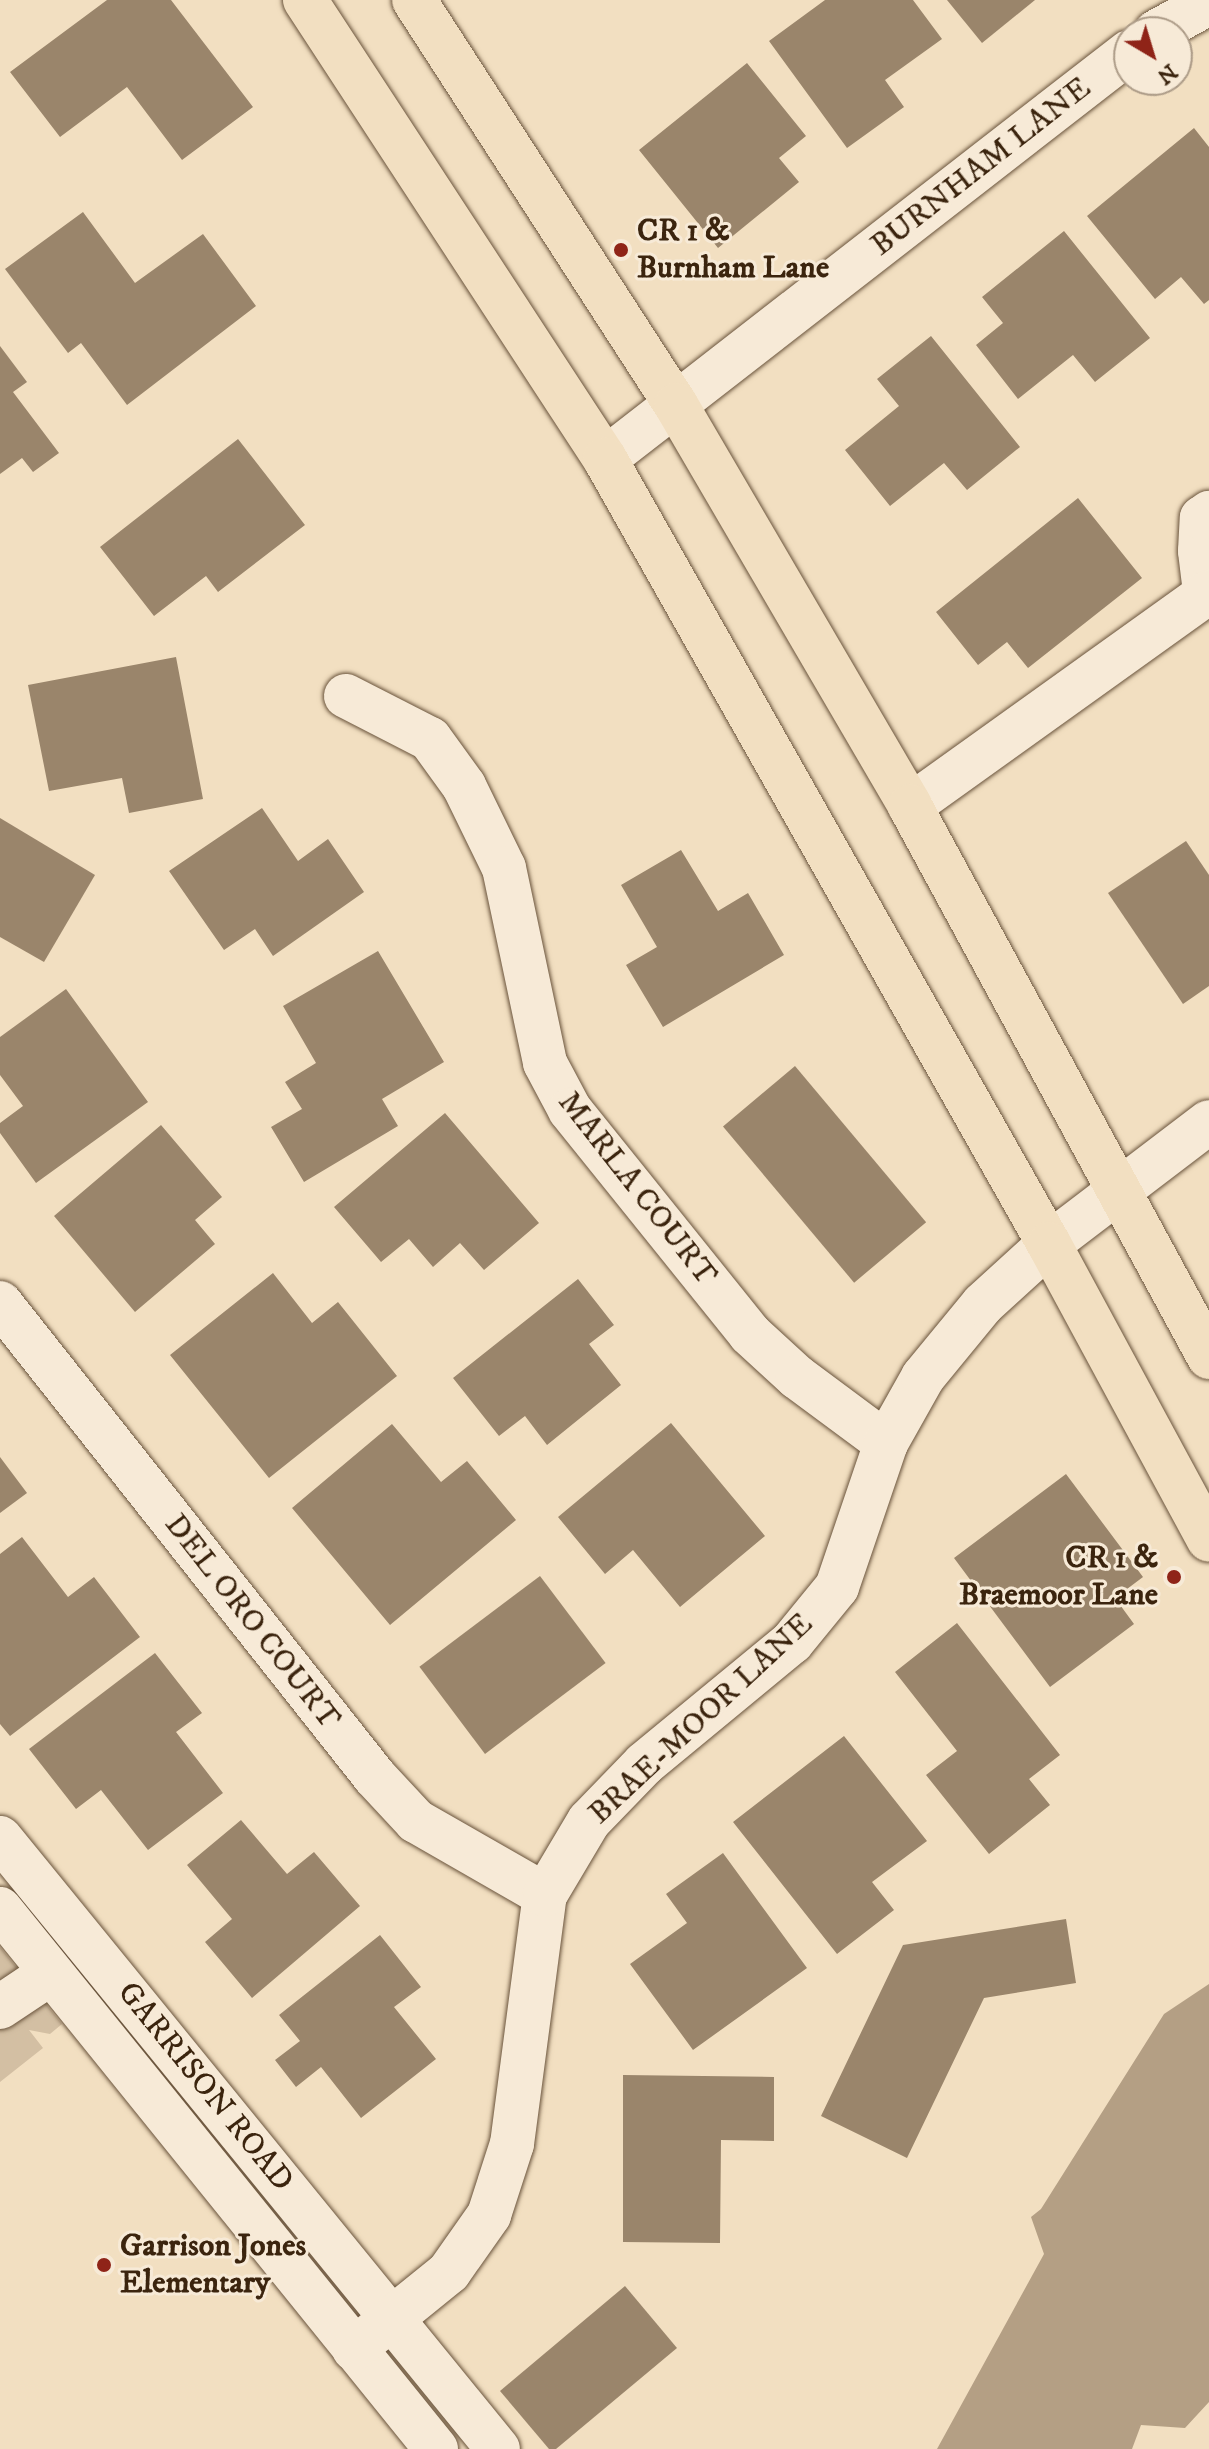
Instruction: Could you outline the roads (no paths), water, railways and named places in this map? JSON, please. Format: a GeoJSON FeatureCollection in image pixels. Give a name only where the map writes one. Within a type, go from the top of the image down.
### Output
{"type":"FeatureCollection","features":[{"type":"Feature","properties":{"kind":"main road"},"geometry":{"type":"LineString","coordinates":[[305,0],[605,459],[1049,1244],[1209,1540]]}},
{"type":"Feature","properties":{"kind":"main road"},"geometry":{"type":"LineString","coordinates":[[414,0],[676,405],[910,806],[1209,1357]]}},
{"type":"Feature","properties":{"kind":"street"},"geometry":{"type":"LineString","coordinates":[[1185,16],[1209,3]]}},
{"type":"Feature","properties":{"kind":"street","name":"BURNHAM LANE"},"geometry":{"type":"LineString","coordinates":[[605,459],[1113,64]]}},
{"type":"Feature","properties":{"kind":"street"},"geometry":{"type":"LineString","coordinates":[[910,806],[1207,592],[1200,551],[1202,518],[1209,513]]}},
{"type":"Feature","properties":{"kind":"street","name":"MARLA COURT"},"geometry":{"type":"LineString","coordinates":[[346,696],[430,739],[464,786],[504,868],[545,1063],[570,1110],[750,1334],[797,1377],[886,1443]]}},
{"type":"Feature","properties":{"kind":"street","name":"BRAE-MOOR LANE"},"geometry":{"type":"LineString","coordinates":[[354,2349],[449,2272],[489,2215],[512,2144],[545,1895],[589,1821],[644,1764],[792,1642],[837,1587],[886,1443],[923,1377],[973,1316],[1049,1244],[1209,1122]]}},
{"type":"Feature","properties":{"kind":"street","name":"DEL ORO COURT"},"geometry":{"type":"LineString","coordinates":[[0,1303],[375,1777],[416,1821],[545,1895]]}},
{"type":"Feature","properties":{"kind":"street","name":"GARRISON ROAD"},"geometry":{"type":"LineString","coordinates":[[0,1838],[498,2449]]}},
{"type":"Feature","properties":{"kind":"street","name":"GARRISON ROAD"},"geometry":{"type":"LineString","coordinates":[[0,1909],[436,2449]]}},
{"type":"Feature","properties":{"kind":"street"},"geometry":{"type":"LineString","coordinates":[[0,2007],[51,1973]]}},
{"type":"Feature","properties":{"kind":"place","name":"CR 1 & Burnham Lane"},"geometry":{"type":"Point","coordinates":[621,250]}},
{"type":"Feature","properties":{"kind":"place","name":"CR 1 & Braemoor Lane"},"geometry":{"type":"Point","coordinates":[1174,1577]}},
{"type":"Feature","properties":{"kind":"place","name":"Garrison Jones Elementary"},"geometry":{"type":"Point","coordinates":[104,2265]}}]}
